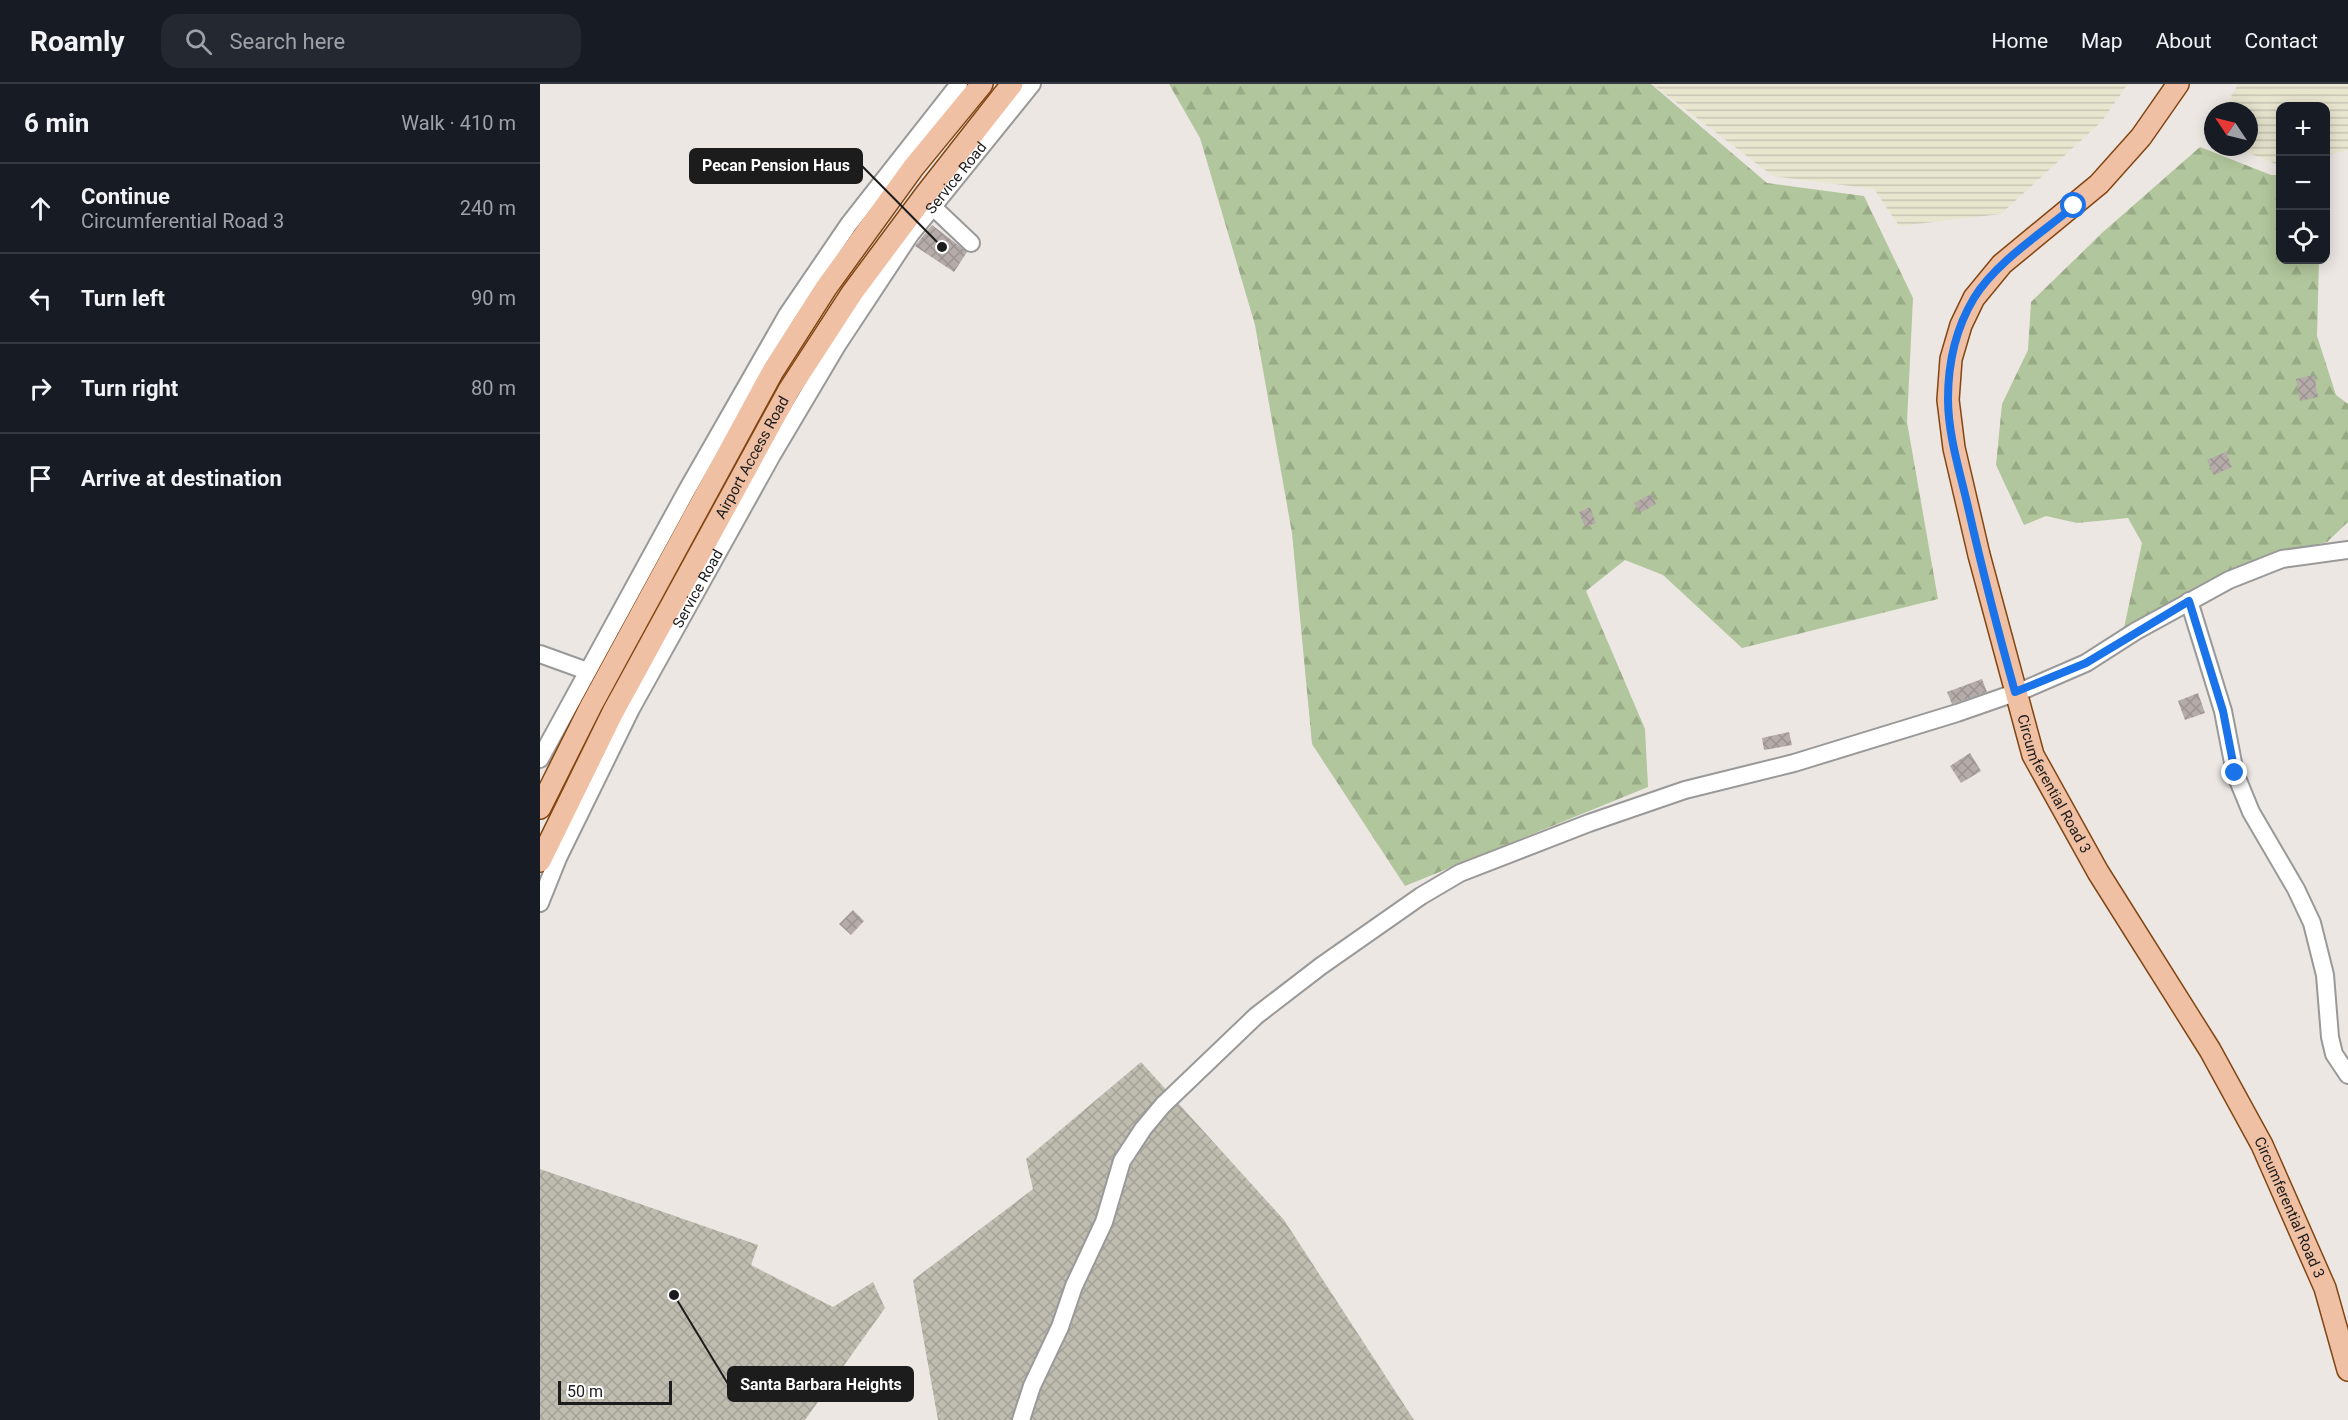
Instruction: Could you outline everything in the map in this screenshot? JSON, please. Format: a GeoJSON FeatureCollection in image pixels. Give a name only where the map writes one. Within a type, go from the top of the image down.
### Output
{"type":"FeatureCollection","features":[{"type":"Feature","properties":{"kind":"main road","name":"Airport Access Road"},"geometry":{"type":"LineString","coordinates":[[540,808],[591,706],[652,574],[721,464],[800,327],[913,168],[982,84]]}},
{"type":"Feature","properties":{"kind":"main road","name":"Airport Access Road"},"geometry":{"type":"LineString","coordinates":[[540,861],[613,712],[690,586],[789,390],[852,293],[1011,84]]}},
{"type":"Feature","properties":{"kind":"main road","name":"Circumferential Road 3"},"geometry":{"type":"LineString","coordinates":[[2178,84],[2141,136],[2099,184],[2002,264],[1974,298],[1961,325],[1951,359],[1948,400],[1954,448],[2033,755],[2103,879],[2160,966],[2210,1050],[2262,1145],[2325,1288],[2348,1370]]}},
{"type":"Feature","properties":{"kind":"street"},"geometry":{"type":"LineString","coordinates":[[540,759],[587,670],[652,574],[787,315],[849,224],[959,84]]}},
{"type":"Feature","properties":{"kind":"street","name":"Service Road"},"geometry":{"type":"LineString","coordinates":[[540,903],[563,848],[690,586],[838,344],[910,235],[1032,84]]}},
{"type":"Feature","properties":{"kind":"street"},"geometry":{"type":"LineString","coordinates":[[933,207],[972,243]]}},
{"type":"Feature","properties":{"kind":"street"},"geometry":{"type":"LineString","coordinates":[[1021,1420],[1032,1386],[1060,1327],[1074,1286],[1104,1222],[1122,1161],[1143,1129],[1163,1105],[1256,1016],[1321,966],[1421,896],[1460,873],[1685,790],[1794,764],[2015,692],[2086,663],[2189,601],[2229,580],[2282,559],[2348,550]]}},
{"type":"Feature","properties":{"kind":"street"},"geometry":{"type":"LineString","coordinates":[[2189,601],[2223,711],[2235,773],[2251,812],[2296,889],[2312,923],[2325,975],[2330,1037],[2334,1054],[2348,1076]]}},
{"type":"Feature","properties":{"kind":"street"},"geometry":{"type":"LineString","coordinates":[[540,654],[587,670]]}},
{"type":"Feature","properties":{"kind":"shaded area"},"geometry":{"type":"Polygon","coordinates":[[[1652,84],[2128,84],[2102,121],[2001,214],[1899,226],[1874,189],[1773,176],[1652,84]]]}},
{"type":"Feature","properties":{"kind":"shaded area"},"geometry":{"type":"Polygon","coordinates":[[[2238,84],[2348,84],[2348,150],[2330,155],[2330,102],[2276,102],[2276,164],[2256,156],[2258,102],[2228,102],[2238,84]]]}},
{"type":"Feature","properties":{"kind":"shaded area"},"geometry":{"type":"Polygon","coordinates":[[[1141,1062],[1284,1220],[1414,1420],[938,1420],[913,1280],[1033,1189],[1026,1159],[1141,1062]]]}},
{"type":"Feature","properties":{"kind":"shaded area"},"geometry":{"type":"Polygon","coordinates":[[[540,1169],[758,1245],[751,1265],[833,1307],[873,1282],[885,1308],[805,1420],[540,1420],[540,1169]]]}},
{"type":"Feature","properties":{"kind":"green space"},"geometry":{"type":"Polygon","coordinates":[[[1169,84],[1651,84],[1767,183],[1864,196],[1913,298],[1907,422],[1938,599],[1742,648],[1663,575],[1625,560],[1586,591],[1645,729],[1648,787],[1405,886],[1312,744],[1292,533],[1255,325],[1200,138],[1169,84]]]}},
{"type":"Feature","properties":{"kind":"green space"},"geometry":{"type":"Polygon","coordinates":[[[2200,147],[2204,149],[2204,156],[2223,156],[2276,175],[2276,264],[2319,264],[2317,336],[2336,395],[2348,404],[2348,522],[2327,542],[2275,554],[2121,642],[2142,543],[2128,518],[2077,523],[2046,516],[2024,525],[1996,465],[2002,404],[2028,350],[2031,302],[2103,232],[2200,147]]]}},
{"type":"Feature","properties":{"kind":"building"},"geometry":{"type":"Polygon","coordinates":[[[932,225],[967,252],[954,272],[915,246],[932,225]]]}},
{"type":"Feature","properties":{"kind":"building"},"geometry":{"type":"Polygon","coordinates":[[[2314,375],[2318,397],[2300,401],[2296,379],[2314,375]]]}},
{"type":"Feature","properties":{"kind":"building"},"geometry":{"type":"Polygon","coordinates":[[[2226,452],[2232,467],[2214,475],[2207,460],[2226,452]]]}},
{"type":"Feature","properties":{"kind":"building"},"geometry":{"type":"Polygon","coordinates":[[[1651,494],[1656,504],[1640,513],[1634,503],[1651,494]]]}},
{"type":"Feature","properties":{"kind":"building"},"geometry":{"type":"Polygon","coordinates":[[[1590,507],[1596,523],[1585,527],[1579,512],[1590,507]]]}},
{"type":"Feature","properties":{"kind":"building"},"geometry":{"type":"Polygon","coordinates":[[[1982,679],[1987,692],[1952,704],[1947,692],[1982,679]]]}},
{"type":"Feature","properties":{"kind":"building"},"geometry":{"type":"Polygon","coordinates":[[[2198,693],[2205,713],[2185,720],[2178,701],[2198,693]]]}},
{"type":"Feature","properties":{"kind":"building"},"geometry":{"type":"Polygon","coordinates":[[[1789,732],[1792,745],[1764,750],[1762,738],[1789,732]]]}},
{"type":"Feature","properties":{"kind":"building"},"geometry":{"type":"Polygon","coordinates":[[[1970,753],[1981,771],[1961,783],[1950,766],[1970,753]]]}},
{"type":"Feature","properties":{"kind":"building"},"geometry":{"type":"Polygon","coordinates":[[[853,910],[864,921],[851,935],[839,924],[853,910]]]}},
{"type":"Feature","properties":{"kind":"place","name":"Pecan Pension Haus"},"geometry":{"type":"Point","coordinates":[942,247]}},
{"type":"Feature","properties":{"kind":"place","name":"Santa Barbara Heights"},"geometry":{"type":"Point","coordinates":[674,1295]}},
{"type":"Feature","properties":{"kind":"route"},"geometry":{"type":"LineString","coordinates":[[2074,206],[2002,264],[1989,278],[1974,298],[1961,325],[1951,359],[1948,400],[1954,448],[2004,654],[2015,692],[2026,689],[2086,663],[2189,601],[2223,711],[2235,773]]}}]}
